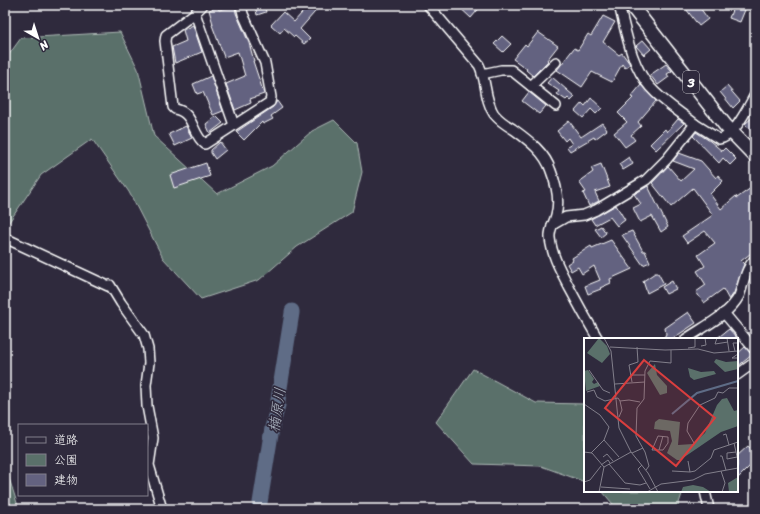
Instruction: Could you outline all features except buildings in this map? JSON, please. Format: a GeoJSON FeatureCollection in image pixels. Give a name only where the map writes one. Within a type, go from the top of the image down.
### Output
{"type":"FeatureCollection","features":[{"type":"Feature","properties":{"kind":"highway","name":"3"},"geometry":{"type":"LineString","coordinates":[[631,5],[696,90],[732,133],[755,156]]}},
{"type":"Feature","properties":{"kind":"street"},"geometry":{"type":"LineString","coordinates":[[203,5],[166,35],[165,41],[172,107],[187,114],[201,141],[205,144],[270,102],[271,97],[265,63],[243,14],[241,5]]}},
{"type":"Feature","properties":{"kind":"street"},"geometry":{"type":"LineString","coordinates":[[428,5],[479,65],[486,95],[494,114],[533,144],[551,169],[556,184],[557,201],[557,213],[552,225],[550,236],[553,252],[557,264],[597,338]]}},
{"type":"Feature","properties":{"kind":"street"},"geometry":{"type":"LineString","coordinates":[[619,5],[632,53],[639,72],[650,87],[695,124],[719,139],[726,137],[732,133],[755,95]]}},
{"type":"Feature","properties":{"kind":"street"},"geometry":{"type":"LineString","coordinates":[[195,13],[234,125]]}},
{"type":"Feature","properties":{"kind":"street"},"geometry":{"type":"LineString","coordinates":[[531,86],[556,62]]}},
{"type":"Feature","properties":{"kind":"street"},"geometry":{"type":"LineString","coordinates":[[482,74],[501,70],[511,70],[556,106]]}},
{"type":"Feature","properties":{"kind":"street"},"geometry":{"type":"LineString","coordinates":[[552,225],[566,217],[584,215],[596,210],[646,180],[667,159],[695,124]]}},
{"type":"Feature","properties":{"kind":"street"},"geometry":{"type":"LineString","coordinates":[[5,238],[108,286],[110,285],[144,335],[148,348],[149,363],[146,385],[147,406],[153,438],[149,465],[162,509]]}},
{"type":"Feature","properties":{"kind":"street"},"geometry":{"type":"LineString","coordinates":[[687,338],[724,313],[735,302],[750,264],[755,259]]}},
{"type":"Feature","properties":{"kind":"street"},"geometry":{"type":"LineString","coordinates":[[724,313],[755,350]]}},
{"type":"Feature","properties":{"kind":"street"},"geometry":{"type":"LineString","coordinates":[[738,374],[755,362]]}},
{"type":"Feature","properties":{"kind":"street"},"geometry":{"type":"LineString","coordinates":[[705,492],[709,509]]}},
{"type":"Feature","properties":{"kind":"green space"},"geometry":{"type":"Polygon","coordinates":[[[120,32],[138,69],[154,136],[217,194],[272,166],[312,131],[334,120],[357,143],[362,172],[352,212],[297,247],[259,280],[201,299],[163,258],[129,192],[92,139],[41,175],[5,228],[5,60],[21,38],[120,32]]]}},
{"type":"Feature","properties":{"kind":"green space"},"geometry":{"type":"Polygon","coordinates":[[[473,369],[536,403],[584,404],[584,482],[541,466],[474,464],[436,422],[473,369]]]}},
{"type":"Feature","properties":{"kind":"green space"},"geometry":{"type":"Polygon","coordinates":[[[5,466],[19,509],[5,509],[5,466]]]}},
{"type":"Feature","properties":{"kind":"green space"},"geometry":{"type":"Polygon","coordinates":[[[603,492],[683,492],[677,509],[617,509],[603,492]]]}},
{"type":"Feature","properties":{"kind":"waterway","name":"楠原川"},"geometry":{"type":"LineString","coordinates":[[259,509],[272,428],[278,405],[292,311]]}}]}
